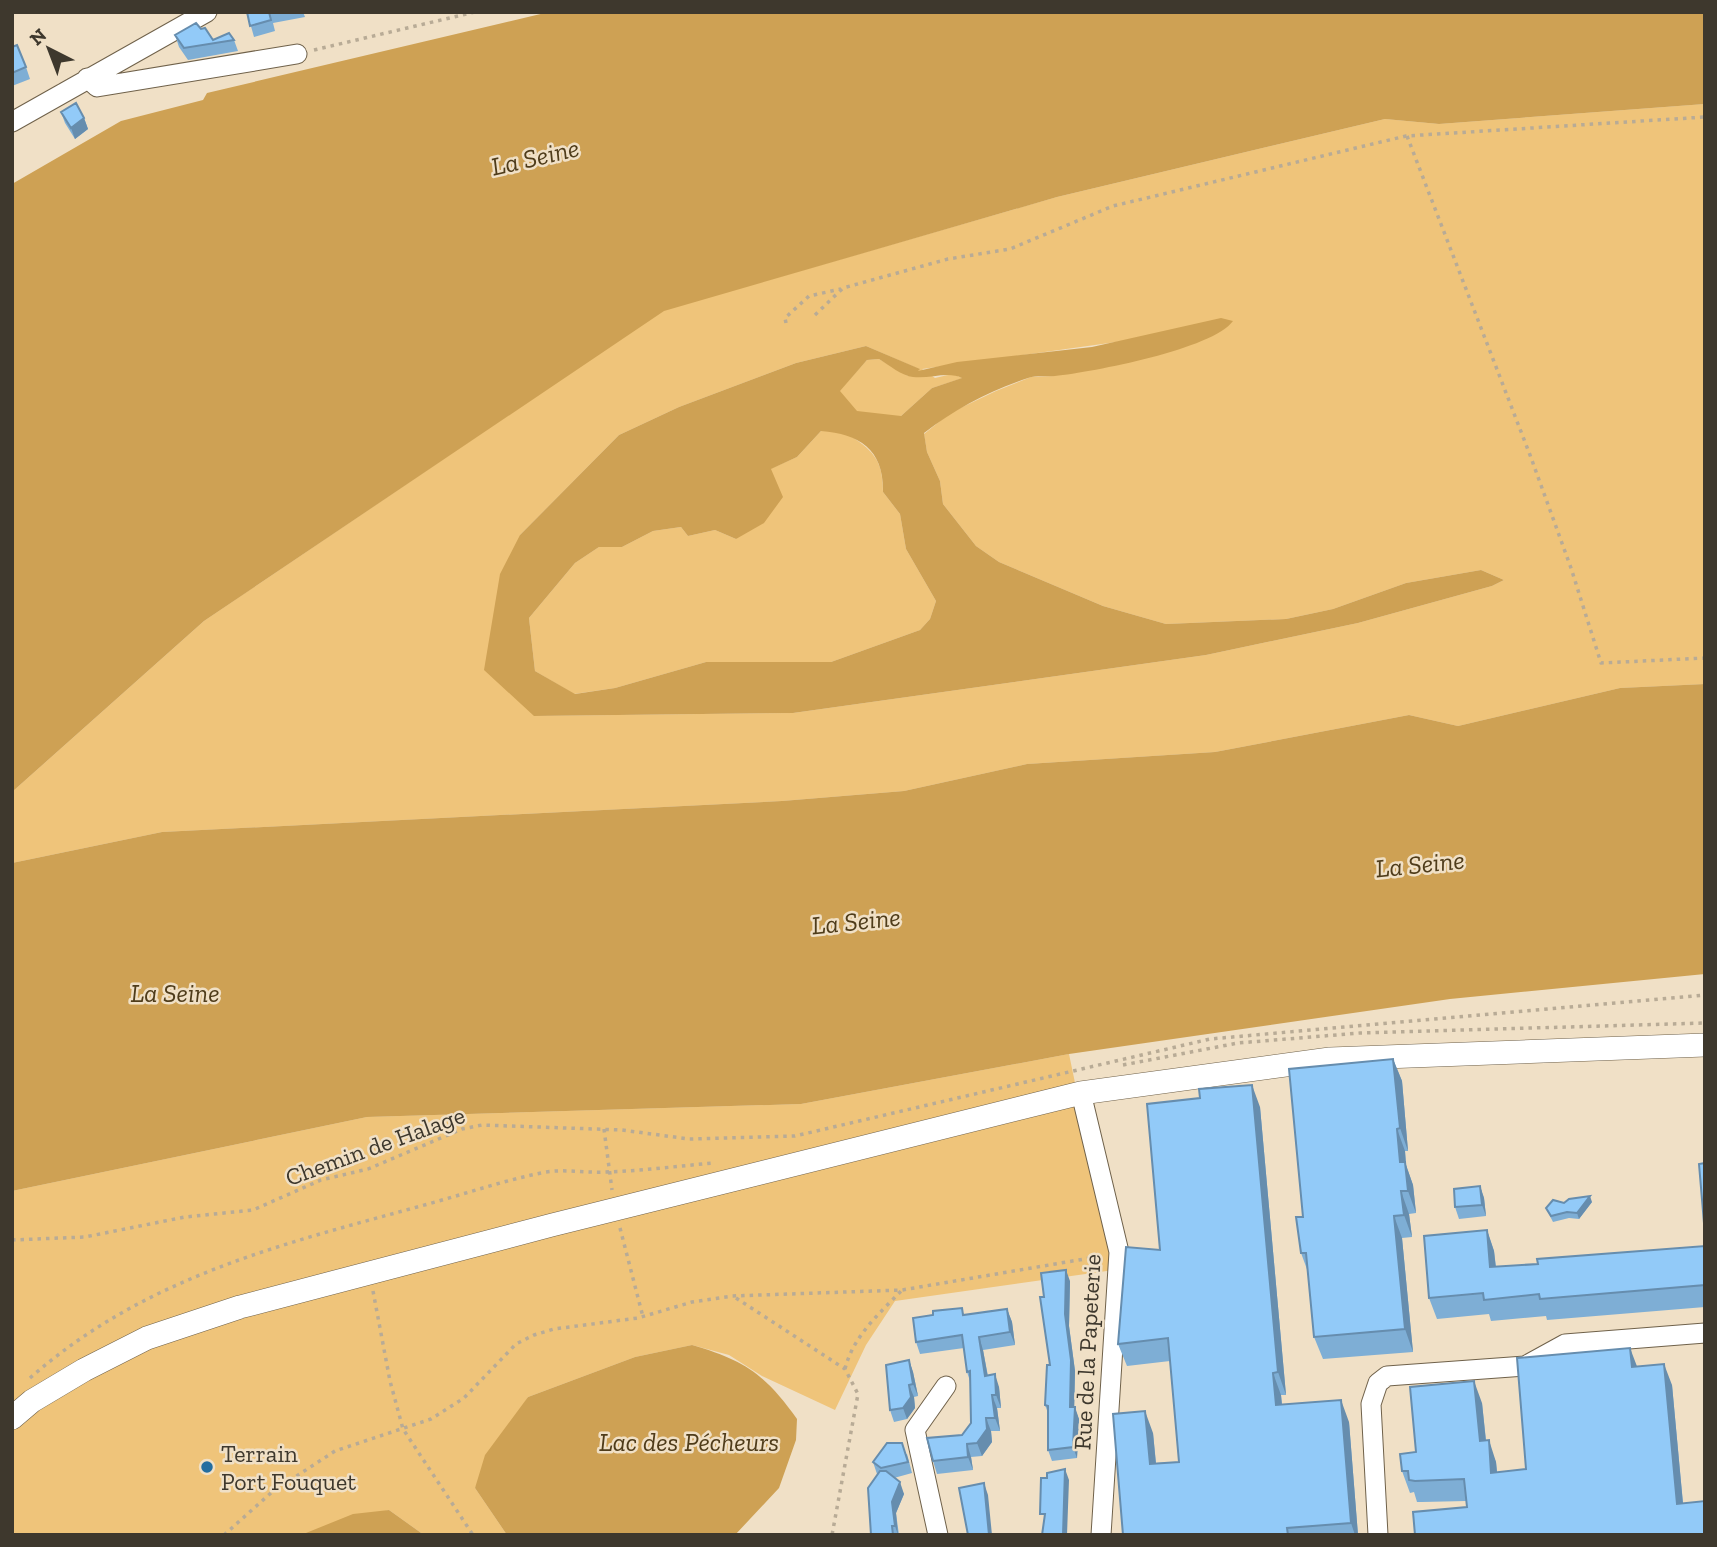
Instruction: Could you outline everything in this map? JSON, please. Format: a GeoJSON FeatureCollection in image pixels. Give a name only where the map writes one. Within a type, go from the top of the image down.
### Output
{"type":"FeatureCollection","features":[{"type":"Feature","properties":{"kind":"main road"},"geometry":{"type":"LineString","coordinates":[[12,1418],[32,1401],[84,1370],[147,1338],[240,1307],[1081,1093],[1330,1059],[1705,1045]]}},
{"type":"Feature","properties":{"kind":"street"},"geometry":{"type":"LineString","coordinates":[[88,78],[121,50],[184,12]]}},
{"type":"Feature","properties":{"kind":"street"},"geometry":{"type":"LineString","coordinates":[[12,122],[88,78],[127,60],[207,12]]}},
{"type":"Feature","properties":{"kind":"street"},"geometry":{"type":"LineString","coordinates":[[88,78],[97,87],[298,54]]}},
{"type":"Feature","properties":{"kind":"street","name":"Rue de la Papeterie"},"geometry":{"type":"LineString","coordinates":[[1081,1093],[1119,1252],[1101,1535]]}},
{"type":"Feature","properties":{"kind":"street"},"geometry":{"type":"LineString","coordinates":[[1378,1535],[1371,1404],[1378,1383],[1387,1376],[1525,1366],[1565,1344],[1705,1333]]}},
{"type":"Feature","properties":{"kind":"street"},"geometry":{"type":"LineString","coordinates":[[938,1535],[915,1430],[946,1386]]}},
{"type":"Feature","properties":{"kind":"path"},"geometry":{"type":"LineString","coordinates":[[298,54],[475,12]]}},
{"type":"Feature","properties":{"kind":"path"},"geometry":{"type":"LineString","coordinates":[[786,323],[785,318],[810,296],[948,259],[1010,248],[1113,206],[1406,136],[1705,117]]}},
{"type":"Feature","properties":{"kind":"path"},"geometry":{"type":"LineString","coordinates":[[1406,136],[1530,455],[1571,568],[1601,663],[1705,658]]}},
{"type":"Feature","properties":{"kind":"path"},"geometry":{"type":"LineString","coordinates":[[815,315],[843,288]]}},
{"type":"Feature","properties":{"kind":"path","name":"Chemin de Halage"},"geometry":{"type":"LineString","coordinates":[[12,1240],[85,1237],[185,1217],[253,1210],[321,1180],[368,1169],[462,1129],[482,1125],[622,1130],[698,1139],[795,1136]]}},
{"type":"Feature","properties":{"kind":"path"},"geometry":{"type":"LineString","coordinates":[[224,1535],[272,1492],[335,1451],[431,1419],[464,1398],[516,1344],[534,1335],[554,1329],[638,1318],[692,1302],[732,1296],[902,1290],[1119,1252]]}},
{"type":"Feature","properties":{"kind":"path"},"geometry":{"type":"LineString","coordinates":[[370,1272],[390,1381],[403,1429],[473,1535]]}},
{"type":"Feature","properties":{"kind":"path"},"geometry":{"type":"LineString","coordinates":[[845,1369],[848,1356],[865,1328],[902,1290]]}},
{"type":"Feature","properties":{"kind":"path"},"geometry":{"type":"LineString","coordinates":[[732,1296],[768,1316],[845,1369],[858,1394],[832,1535]]}},
{"type":"Feature","properties":{"kind":"shaded area"},"geometry":{"type":"Polygon","coordinates":[[[1705,104],[1705,684],[1620,688],[1458,726],[1409,715],[1215,752],[1027,764],[904,791],[782,801],[162,832],[12,863],[12,792],[204,621],[664,310],[1057,197],[1385,119],[1439,124],[1705,104]],[[1145,338],[922,369],[935,378],[952,374],[963,378],[932,388],[901,416],[846,433],[869,450],[878,463],[883,492],[900,514],[906,549],[936,601],[930,619],[920,630],[831,662],[706,662],[615,688],[574,694],[535,671],[529,618],[575,563],[599,547],[622,547],[653,531],[681,527],[688,536],[715,530],[736,539],[770,469],[797,457],[821,431],[839,391],[867,360],[879,359],[908,376],[919,369],[866,346],[796,363],[679,407],[619,435],[520,535],[534,716],[793,713],[1206,655],[1358,623],[1492,586],[1504,580],[1481,570],[1406,583],[1333,609],[1286,619],[1166,624],[1103,606],[999,562],[976,546],[943,504],[940,481],[927,452],[924,434],[950,413],[996,391],[1031,377],[1054,376],[1145,338]]]}},
{"type":"Feature","properties":{"kind":"shaded area"},"geometry":{"type":"Polygon","coordinates":[[[1069,1054],[1114,1270],[895,1301],[866,1345],[835,1410],[762,1376],[729,1355],[692,1345],[635,1357],[528,1397],[475,1488],[507,1535],[424,1535],[389,1510],[301,1535],[12,1535],[12,1191],[367,1117],[801,1104],[1069,1054]]]}},
{"type":"Feature","properties":{"kind":"water"},"geometry":{"type":"Polygon","coordinates":[[[549,12],[1705,12],[1705,104],[1439,124],[1385,119],[1057,197],[664,311],[204,621],[12,792],[12,184],[121,121],[203,100],[207,93],[549,12]]]}},
{"type":"Feature","properties":{"kind":"water"},"geometry":{"type":"Polygon","coordinates":[[[1221,318],[1233,321],[1202,341],[1151,358],[1073,374],[1031,377],[1014,383],[961,408],[924,433],[927,452],[940,481],[943,504],[976,546],[999,562],[1103,606],[1166,624],[1286,619],[1333,609],[1406,583],[1481,570],[1504,580],[1492,586],[1358,623],[1206,655],[793,713],[534,716],[484,670],[500,574],[520,535],[619,435],[679,407],[796,363],[866,346],[920,369],[918,371],[957,362],[1092,347],[1221,318]],[[879,359],[867,360],[840,391],[857,411],[901,416],[932,388],[962,378],[951,375],[909,376],[879,359]],[[821,431],[797,457],[771,469],[783,497],[764,523],[736,539],[715,530],[688,536],[681,527],[653,531],[622,547],[599,547],[575,563],[529,618],[535,671],[575,694],[615,688],[706,662],[831,662],[920,630],[930,619],[936,601],[906,549],[900,514],[883,492],[879,465],[867,447],[858,441],[821,431]]]}},
{"type":"Feature","properties":{"kind":"water","name":"La Seine"},"geometry":{"type":"Polygon","coordinates":[[[1705,684],[1705,974],[1450,999],[1069,1054],[801,1104],[367,1117],[12,1191],[12,863],[162,832],[782,801],[904,791],[1027,764],[1215,752],[1409,715],[1458,726],[1620,688],[1705,684]]]}},
{"type":"Feature","properties":{"kind":"water","name":"Lac des Pécheurs"},"geometry":{"type":"Polygon","coordinates":[[[692,1345],[740,1363],[752,1371],[774,1391],[797,1419],[796,1440],[779,1488],[735,1535],[507,1535],[475,1488],[485,1455],[528,1397],[635,1357],[692,1345]]]}},
{"type":"Feature","properties":{"kind":"water"},"geometry":{"type":"Polygon","coordinates":[[[389,1510],[424,1535],[301,1535],[353,1514],[389,1510]]]}},
{"type":"Feature","properties":{"kind":"building"},"geometry":{"type":"Polygon","coordinates":[[[247,12],[269,12],[271,20],[250,26],[247,12]]]}},
{"type":"Feature","properties":{"kind":"building"},"geometry":{"type":"Polygon","coordinates":[[[196,23],[201,29],[205,28],[213,40],[229,33],[234,40],[184,48],[175,35],[196,23]]]}},
{"type":"Feature","properties":{"kind":"building"},"geometry":{"type":"Polygon","coordinates":[[[17,45],[26,67],[12,73],[12,47],[17,45]]]}},
{"type":"Feature","properties":{"kind":"building"},"geometry":{"type":"Polygon","coordinates":[[[76,103],[84,118],[71,128],[61,112],[76,103]]]}},
{"type":"Feature","properties":{"kind":"building"},"geometry":{"type":"Polygon","coordinates":[[[1393,1059],[1400,1128],[1397,1129],[1400,1162],[1405,1162],[1408,1191],[1401,1191],[1404,1215],[1394,1216],[1405,1329],[1314,1337],[1306,1253],[1301,1253],[1296,1217],[1303,1217],[1289,1069],[1393,1059]]]}},
{"type":"Feature","properties":{"kind":"building"},"geometry":{"type":"Polygon","coordinates":[[[1252,1085],[1278,1372],[1273,1373],[1276,1405],[1341,1400],[1351,1523],[1287,1528],[1288,1535],[1123,1535],[1113,1414],[1145,1411],[1150,1464],[1179,1462],[1168,1338],[1118,1344],[1126,1247],[1160,1250],[1147,1104],[1200,1098],[1199,1089],[1252,1085]]]}},
{"type":"Feature","properties":{"kind":"building"},"geometry":{"type":"Polygon","coordinates":[[[1705,1163],[1705,1235],[1699,1164],[1705,1163]]]}},
{"type":"Feature","properties":{"kind":"building"},"geometry":{"type":"Polygon","coordinates":[[[1480,1186],[1482,1205],[1455,1207],[1454,1189],[1480,1186]]]}},
{"type":"Feature","properties":{"kind":"building"},"geometry":{"type":"Polygon","coordinates":[[[1590,1196],[1577,1213],[1567,1212],[1551,1216],[1546,1208],[1553,1200],[1564,1203],[1569,1199],[1590,1196]]]}},
{"type":"Feature","properties":{"kind":"building"},"geometry":{"type":"Polygon","coordinates":[[[1487,1230],[1490,1267],[1538,1264],[1537,1259],[1705,1246],[1705,1285],[1540,1299],[1539,1294],[1484,1300],[1483,1293],[1429,1298],[1424,1236],[1487,1230]]]}},
{"type":"Feature","properties":{"kind":"building"},"geometry":{"type":"Polygon","coordinates":[[[1066,1270],[1065,1314],[1071,1360],[1070,1407],[1075,1407],[1073,1447],[1048,1450],[1048,1406],[1045,1405],[1047,1365],[1050,1365],[1040,1297],[1044,1297],[1041,1273],[1066,1270]]]}},
{"type":"Feature","properties":{"kind":"building"},"geometry":{"type":"Polygon","coordinates":[[[962,1308],[963,1315],[1007,1309],[1010,1332],[979,1337],[985,1376],[995,1374],[996,1395],[992,1395],[995,1418],[986,1418],[987,1429],[977,1443],[967,1444],[968,1457],[933,1461],[927,1438],[962,1435],[971,1423],[970,1371],[967,1372],[962,1335],[916,1342],[913,1318],[933,1315],[933,1311],[962,1308]]]}},
{"type":"Feature","properties":{"kind":"building"},"geometry":{"type":"Polygon","coordinates":[[[1630,1348],[1632,1367],[1664,1364],[1677,1504],[1705,1501],[1705,1535],[1415,1535],[1413,1512],[1467,1507],[1464,1479],[1415,1481],[1409,1480],[1408,1471],[1402,1471],[1400,1454],[1416,1452],[1410,1387],[1474,1381],[1480,1441],[1489,1440],[1491,1473],[1526,1469],[1517,1358],[1630,1348]]]}},
{"type":"Feature","properties":{"kind":"building"},"geometry":{"type":"Polygon","coordinates":[[[909,1360],[913,1384],[909,1385],[911,1397],[903,1408],[890,1410],[886,1365],[909,1360]]]}},
{"type":"Feature","properties":{"kind":"building"},"geometry":{"type":"Polygon","coordinates":[[[887,1443],[902,1443],[908,1462],[881,1468],[873,1462],[887,1443]]]}},
{"type":"Feature","properties":{"kind":"building"},"geometry":{"type":"Polygon","coordinates":[[[1065,1469],[1063,1535],[1042,1535],[1045,1514],[1040,1514],[1041,1478],[1047,1478],[1047,1473],[1065,1469]]]}},
{"type":"Feature","properties":{"kind":"building"},"geometry":{"type":"Polygon","coordinates":[[[880,1471],[886,1471],[900,1482],[892,1502],[895,1526],[892,1526],[893,1535],[871,1535],[868,1488],[880,1471]]]}},
{"type":"Feature","properties":{"kind":"building"},"geometry":{"type":"Polygon","coordinates":[[[984,1483],[989,1535],[968,1535],[959,1488],[984,1483]]]}},
{"type":"Feature","properties":{"kind":"place","name":"Terrain Port Fouquet"},"geometry":{"type":"Point","coordinates":[207,1467]}}]}
